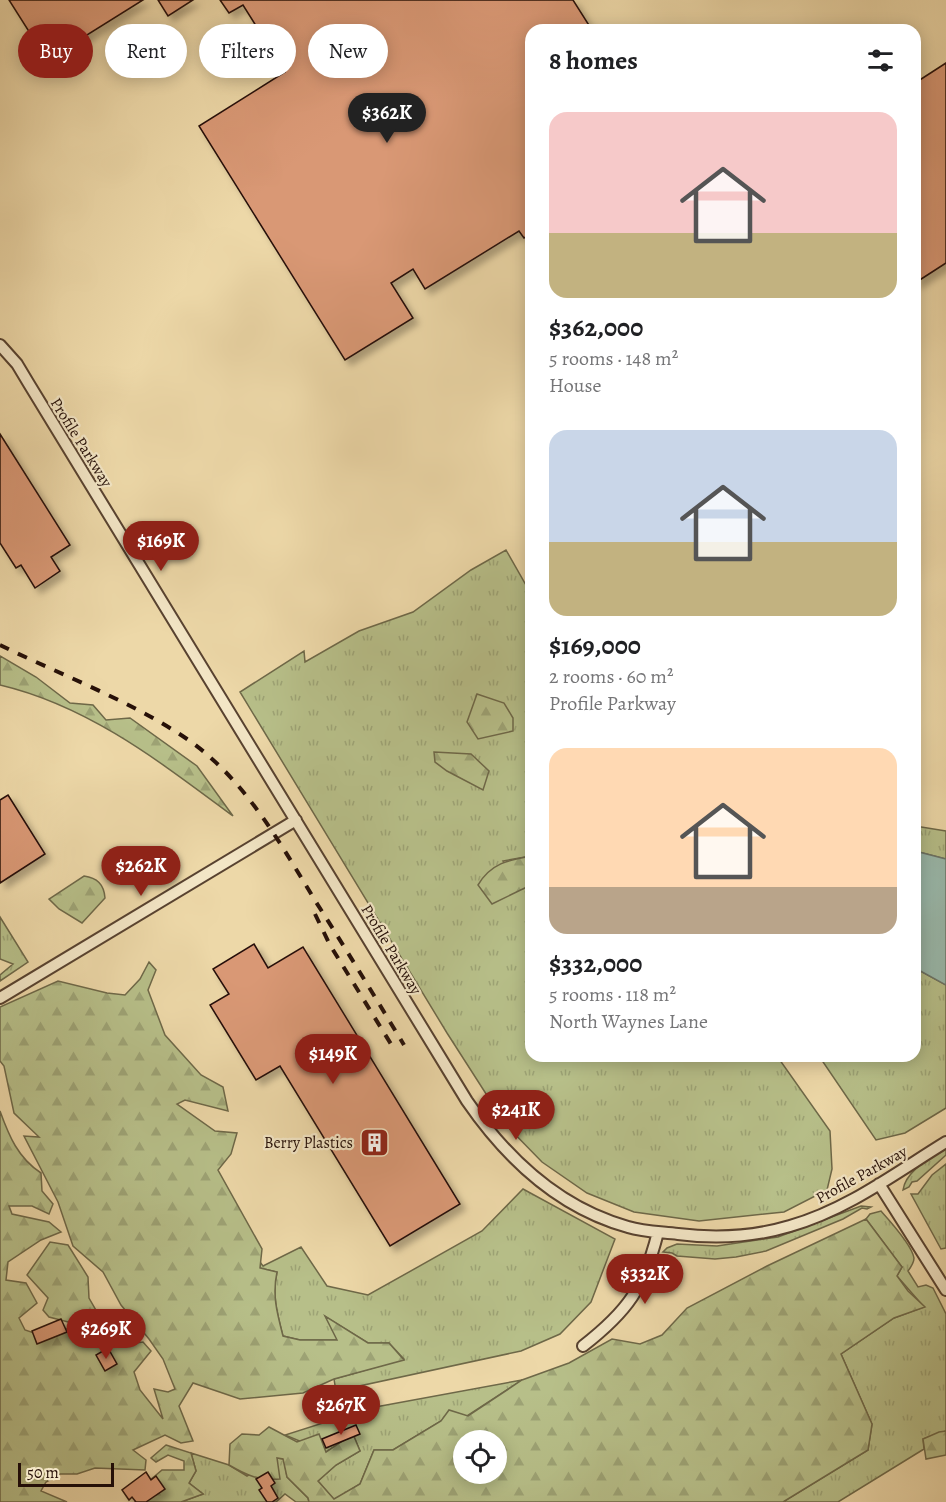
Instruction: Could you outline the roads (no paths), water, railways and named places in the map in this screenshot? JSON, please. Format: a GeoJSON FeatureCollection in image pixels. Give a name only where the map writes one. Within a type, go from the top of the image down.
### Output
{"type":"FeatureCollection","features":[{"type":"Feature","properties":{"kind":"street","name":"Profile Parkway"},"geometry":{"type":"LineString","coordinates":[[0,345],[26,379],[467,1101],[497,1142],[546,1187],[570,1202],[621,1225],[704,1237],[745,1237],[792,1226],[840,1206],[946,1142]]}},
{"type":"Feature","properties":{"kind":"street"},"geometry":{"type":"LineString","coordinates":[[0,998],[296,820]]}},
{"type":"Feature","properties":{"kind":"street"},"geometry":{"type":"LineString","coordinates":[[879,1184],[946,1290]]}},
{"type":"Feature","properties":{"kind":"street"},"geometry":{"type":"LineString","coordinates":[[583,1346],[604,1329],[636,1294],[658,1232]]}},
{"type":"Feature","properties":{"kind":"railway"},"geometry":{"type":"LineString","coordinates":[[0,645],[143,712],[187,739],[227,773],[275,835],[404,1045]]}},
{"type":"Feature","properties":{"kind":"railway"},"geometry":{"type":"LineString","coordinates":[[315,914],[330,945],[394,1049]]}},
{"type":"Feature","properties":{"kind":"place","name":"Berry Plastics"},"geometry":{"type":"Point","coordinates":[374,1142]}}]}
